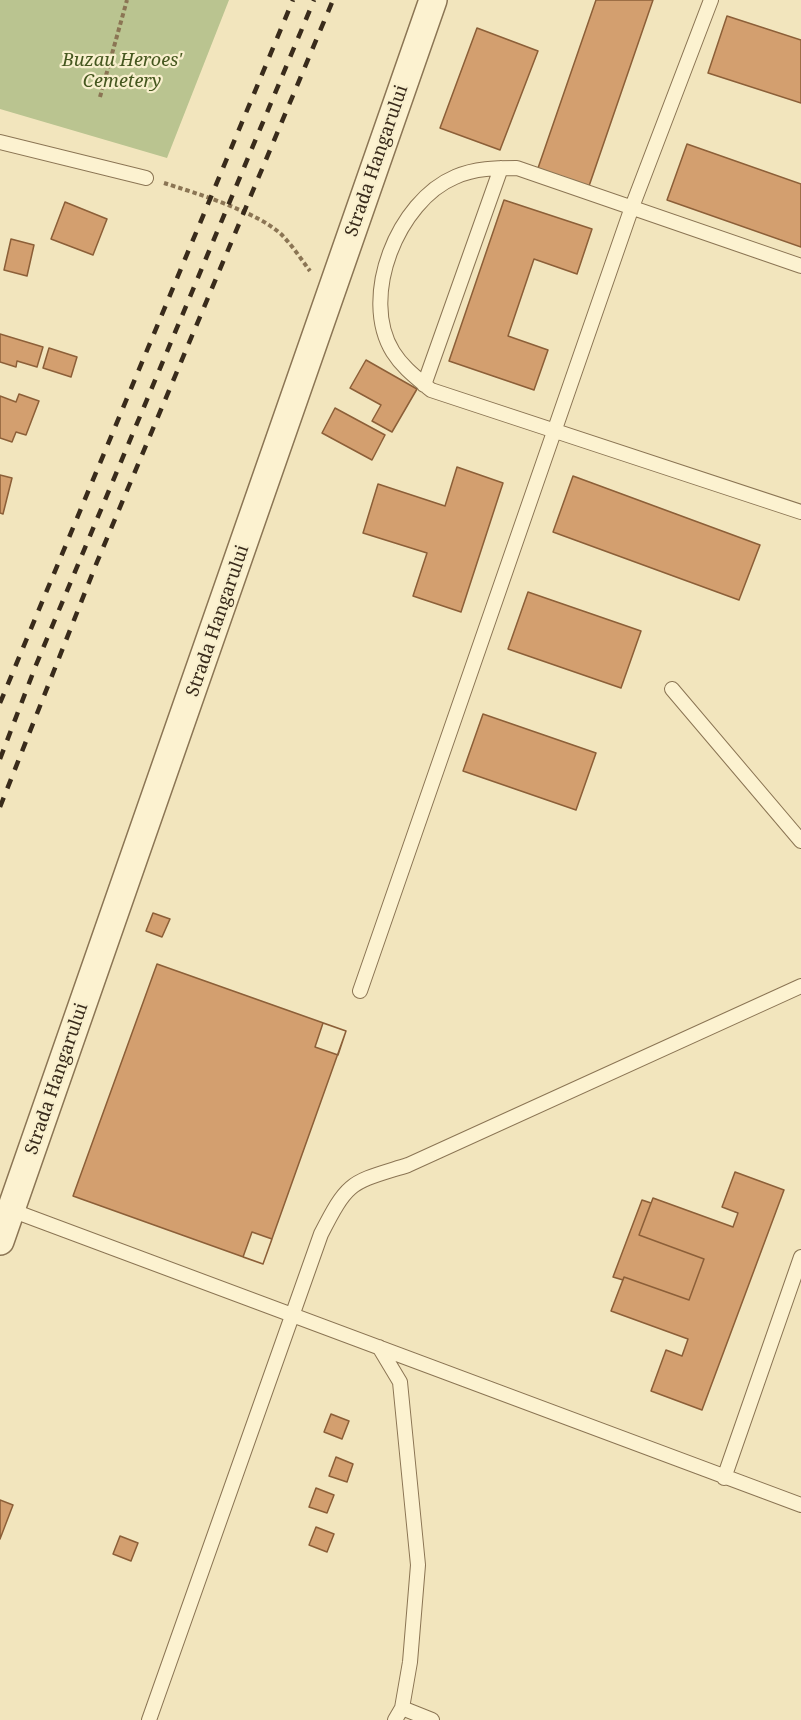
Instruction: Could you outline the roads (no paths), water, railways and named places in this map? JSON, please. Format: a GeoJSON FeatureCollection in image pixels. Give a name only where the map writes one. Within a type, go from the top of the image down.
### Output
{"type":"FeatureCollection","features":[{"type":"Feature","properties":{"kind":"street","name":"Strada Hangarului"},"geometry":{"type":"LineString","coordinates":[[0,1240],[434,0]]}},
{"type":"Feature","properties":{"kind":"lane"},"geometry":{"type":"LineString","coordinates":[[360,991],[632,207],[711,0]]}},
{"type":"Feature","properties":{"kind":"lane"},"geometry":{"type":"LineString","coordinates":[[0,142],[146,178]]}},
{"type":"Feature","properties":{"kind":"lane"},"geometry":{"type":"LineString","coordinates":[[801,266],[517,168],[487,168],[454,177],[418,204],[394,242],[380,288],[382,327],[392,351],[406,370],[431,390],[801,512]]}},
{"type":"Feature","properties":{"kind":"lane"},"geometry":{"type":"LineString","coordinates":[[424,385],[501,168]]}},
{"type":"Feature","properties":{"kind":"lane"},"geometry":{"type":"LineString","coordinates":[[672,689],[801,841]]}},
{"type":"Feature","properties":{"kind":"lane"},"geometry":{"type":"LineString","coordinates":[[149,1720],[321,1233],[344,1192],[358,1181],[408,1165],[801,986]]}},
{"type":"Feature","properties":{"kind":"lane"},"geometry":{"type":"LineString","coordinates":[[11,1210],[293,1314],[723,1478],[801,1505]]}},
{"type":"Feature","properties":{"kind":"lane"},"geometry":{"type":"LineString","coordinates":[[723,1478],[801,1257]]}},
{"type":"Feature","properties":{"kind":"lane"},"geometry":{"type":"LineString","coordinates":[[379,1347],[400,1382],[418,1565],[410,1662],[398,1714],[432,1720]]}},
{"type":"Feature","properties":{"kind":"railway"},"geometry":{"type":"LineString","coordinates":[[0,703],[293,0]]}},
{"type":"Feature","properties":{"kind":"railway"},"geometry":{"type":"LineString","coordinates":[[0,759],[36,665],[314,0]]}},
{"type":"Feature","properties":{"kind":"railway"},"geometry":{"type":"LineString","coordinates":[[0,807],[97,562],[333,0]]}},
{"type":"Feature","properties":{"kind":"park label","name":"Buzau Heroes' Cemetery"},"geometry":{"type":"Point","coordinates":[122,71]}}]}
